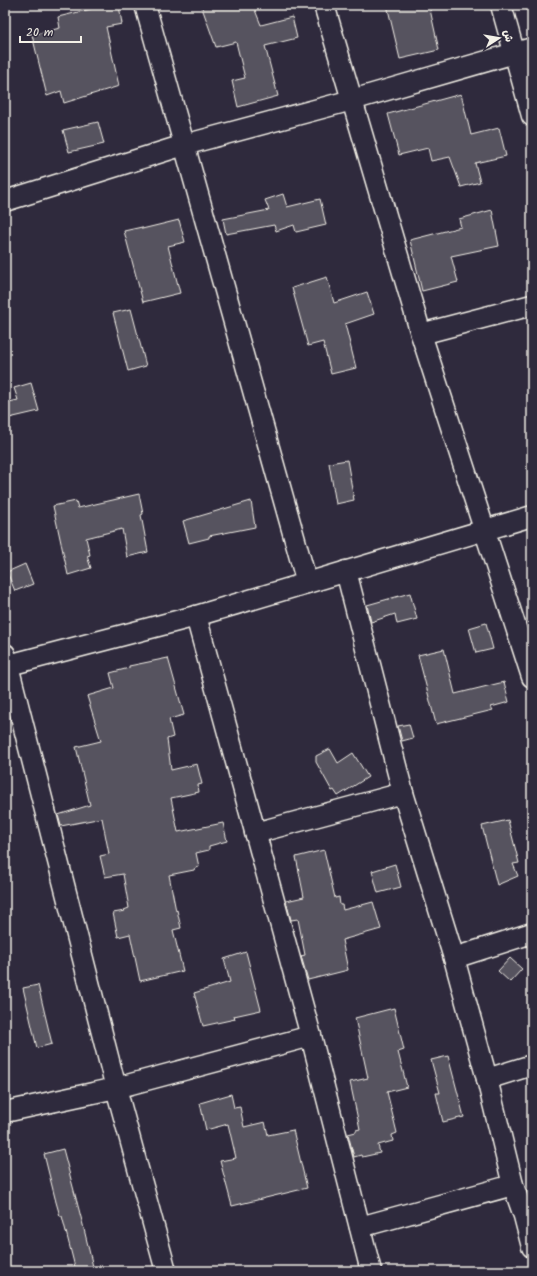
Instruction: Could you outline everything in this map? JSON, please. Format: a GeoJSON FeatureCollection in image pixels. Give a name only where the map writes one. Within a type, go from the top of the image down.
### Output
{"type":"FeatureCollection","features":[{"type":"Feature","properties":{"kind":"street"},"geometry":{"type":"LineString","coordinates":[[145,5],[307,583]]}},
{"type":"Feature","properties":{"kind":"street"},"geometry":{"type":"LineString","coordinates":[[324,5],[421,334],[532,677]]}},
{"type":"Feature","properties":{"kind":"street"},"geometry":{"type":"LineString","coordinates":[[501,5],[523,51],[532,116]]}},
{"type":"Feature","properties":{"kind":"street"},"geometry":{"type":"LineString","coordinates":[[5,200],[184,145],[352,100],[523,51]]}},
{"type":"Feature","properties":{"kind":"street"},"geometry":{"type":"LineString","coordinates":[[421,334],[532,305]]}},
{"type":"Feature","properties":{"kind":"street"},"geometry":{"type":"LineString","coordinates":[[166,1271],[116,1088],[6,662],[196,616],[532,516]]}},
{"type":"Feature","properties":{"kind":"street"},"geometry":{"type":"LineString","coordinates":[[346,572],[403,793],[454,958],[487,1079],[513,1185],[528,1215],[532,1247]]}},
{"type":"Feature","properties":{"kind":"street"},"geometry":{"type":"LineString","coordinates":[[196,616],[254,833],[311,1036],[371,1271]]}},
{"type":"Feature","properties":{"kind":"street"},"geometry":{"type":"LineString","coordinates":[[254,833],[403,793]]}},
{"type":"Feature","properties":{"kind":"street"},"geometry":{"type":"LineString","coordinates":[[454,958],[532,933]]}},
{"type":"Feature","properties":{"kind":"street"},"geometry":{"type":"LineString","coordinates":[[5,1112],[116,1088],[311,1036]]}},
{"type":"Feature","properties":{"kind":"street"},"geometry":{"type":"LineString","coordinates":[[487,1079],[532,1065]]}},
{"type":"Feature","properties":{"kind":"street"},"geometry":{"type":"LineString","coordinates":[[360,1227],[513,1185]]}},
{"type":"Feature","properties":{"kind":"building"},"geometry":{"type":"Polygon","coordinates":[[[91,5],[119,5],[122,24],[106,27],[119,86],[64,103],[61,91],[47,96],[32,35],[60,28],[58,17],[91,9],[91,5]]]}},
{"type":"Feature","properties":{"kind":"building"},"geometry":{"type":"Polygon","coordinates":[[[201,5],[253,5],[261,25],[292,17],[297,38],[265,46],[278,96],[238,107],[232,81],[245,78],[236,42],[216,47],[201,5]]]}},
{"type":"Feature","properties":{"kind":"building"},"geometry":{"type":"Polygon","coordinates":[[[387,5],[429,5],[439,50],[400,59],[387,5]]]}},
{"type":"Feature","properties":{"kind":"building"},"geometry":{"type":"Polygon","coordinates":[[[461,94],[471,135],[499,128],[506,156],[475,163],[480,182],[461,187],[450,157],[431,161],[428,148],[399,155],[388,114],[461,94]]]}},
{"type":"Feature","properties":{"kind":"building"},"geometry":{"type":"Polygon","coordinates":[[[98,122],[104,144],[69,152],[63,130],[98,122]]]}},
{"type":"Feature","properties":{"kind":"building"},"geometry":{"type":"Polygon","coordinates":[[[283,194],[287,207],[320,199],[326,225],[296,232],[294,225],[276,231],[274,225],[226,234],[223,219],[269,210],[265,200],[283,194]]]}},
{"type":"Feature","properties":{"kind":"building"},"geometry":{"type":"Polygon","coordinates":[[[492,210],[499,246],[451,256],[458,282],[422,291],[410,240],[461,227],[459,219],[492,210]]]}},
{"type":"Feature","properties":{"kind":"building"},"geometry":{"type":"Polygon","coordinates":[[[179,220],[185,242],[168,246],[180,293],[143,302],[124,231],[142,227],[142,229],[179,220]]]}},
{"type":"Feature","properties":{"kind":"building"},"geometry":{"type":"Polygon","coordinates":[[[327,277],[334,303],[367,292],[374,314],[345,324],[356,368],[331,374],[323,342],[308,346],[292,288],[327,277]]]}},
{"type":"Feature","properties":{"kind":"building"},"geometry":{"type":"Polygon","coordinates":[[[131,309],[146,366],[128,371],[113,313],[131,309]]]}},
{"type":"Feature","properties":{"kind":"building"},"geometry":{"type":"Polygon","coordinates":[[[31,383],[39,411],[5,419],[5,403],[18,400],[14,388],[31,383]]]}},
{"type":"Feature","properties":{"kind":"building"},"geometry":{"type":"Polygon","coordinates":[[[347,460],[354,500],[336,504],[329,463],[347,460]]]}},
{"type":"Feature","properties":{"kind":"building"},"geometry":{"type":"Polygon","coordinates":[[[139,494],[143,514],[141,515],[148,552],[127,557],[122,529],[86,538],[90,555],[87,556],[91,568],[68,575],[53,506],[76,501],[78,508],[139,494]]]}},
{"type":"Feature","properties":{"kind":"building"},"geometry":{"type":"Polygon","coordinates":[[[251,501],[255,527],[209,536],[209,538],[189,543],[183,521],[251,501]]]}},
{"type":"Feature","properties":{"kind":"building"},"geometry":{"type":"Polygon","coordinates":[[[25,564],[33,584],[15,591],[7,572],[25,564]]]}},
{"type":"Feature","properties":{"kind":"building"},"geometry":{"type":"Polygon","coordinates":[[[410,593],[417,619],[397,624],[395,614],[371,622],[367,605],[410,593]]]}},
{"type":"Feature","properties":{"kind":"building"},"geometry":{"type":"Polygon","coordinates":[[[486,623],[493,649],[476,653],[469,628],[486,623]]]}},
{"type":"Feature","properties":{"kind":"building"},"geometry":{"type":"Polygon","coordinates":[[[444,649],[455,694],[504,682],[509,702],[491,707],[493,710],[436,724],[418,655],[444,649]]]}},
{"type":"Feature","properties":{"kind":"building"},"geometry":{"type":"Polygon","coordinates":[[[168,658],[184,715],[169,719],[173,737],[167,739],[171,770],[197,764],[202,784],[198,785],[199,792],[171,798],[178,832],[223,823],[227,841],[209,846],[209,850],[196,853],[199,867],[195,868],[194,870],[169,875],[181,928],[173,930],[183,971],[140,981],[130,934],[118,937],[113,913],[125,911],[124,910],[129,908],[123,874],[105,877],[100,856],[109,854],[102,818],[61,826],[58,815],[90,805],[76,747],[101,741],[87,696],[114,688],[110,673],[129,668],[129,666],[168,658]]]}},
{"type":"Feature","properties":{"kind":"building"},"geometry":{"type":"Polygon","coordinates":[[[409,724],[413,738],[402,741],[398,726],[409,724]]]}},
{"type":"Feature","properties":{"kind":"building"},"geometry":{"type":"Polygon","coordinates":[[[330,749],[338,763],[353,753],[368,777],[338,796],[334,790],[332,791],[316,762],[316,756],[330,749]]]}},
{"type":"Feature","properties":{"kind":"building"},"geometry":{"type":"Polygon","coordinates":[[[508,820],[519,863],[513,864],[518,876],[497,885],[482,826],[508,820]]]}},
{"type":"Feature","properties":{"kind":"building"},"geometry":{"type":"Polygon","coordinates":[[[324,850],[335,898],[339,897],[340,905],[342,905],[343,910],[373,902],[381,929],[342,940],[348,970],[308,980],[301,956],[305,955],[298,919],[291,920],[286,901],[304,897],[296,857],[324,850]]]}},
{"type":"Feature","properties":{"kind":"building"},"geometry":{"type":"Polygon","coordinates":[[[395,864],[401,887],[378,893],[372,871],[395,864]]]}},
{"type":"Feature","properties":{"kind":"building"},"geometry":{"type":"Polygon","coordinates":[[[246,952],[261,1010],[234,1016],[235,1019],[203,1026],[194,993],[230,982],[224,959],[246,952]]]}},
{"type":"Feature","properties":{"kind":"building"},"geometry":{"type":"Polygon","coordinates":[[[510,958],[522,969],[510,982],[498,971],[510,958]]]}},
{"type":"Feature","properties":{"kind":"building"},"geometry":{"type":"Polygon","coordinates":[[[38,985],[52,1044],[37,1048],[23,988],[38,985]]]}},
{"type":"Feature","properties":{"kind":"building"},"geometry":{"type":"Polygon","coordinates":[[[394,1008],[404,1050],[398,1052],[407,1087],[387,1092],[397,1133],[392,1135],[393,1141],[378,1145],[380,1153],[362,1157],[361,1155],[354,1157],[348,1134],[356,1132],[356,1130],[360,1129],[350,1082],[368,1078],[355,1018],[394,1008]]]}},
{"type":"Feature","properties":{"kind":"building"},"geometry":{"type":"Polygon","coordinates":[[[448,1056],[464,1117],[443,1122],[436,1093],[440,1093],[431,1060],[448,1056]]]}},
{"type":"Feature","properties":{"kind":"building"},"geometry":{"type":"Polygon","coordinates":[[[231,1094],[234,1108],[240,1107],[244,1127],[265,1122],[268,1135],[293,1130],[307,1188],[232,1206],[220,1161],[236,1158],[228,1124],[206,1130],[200,1103],[231,1094]]]}},
{"type":"Feature","properties":{"kind":"building"},"geometry":{"type":"Polygon","coordinates":[[[63,1149],[94,1271],[76,1271],[62,1216],[60,1216],[56,1202],[44,1154],[63,1149]]]}}]}
